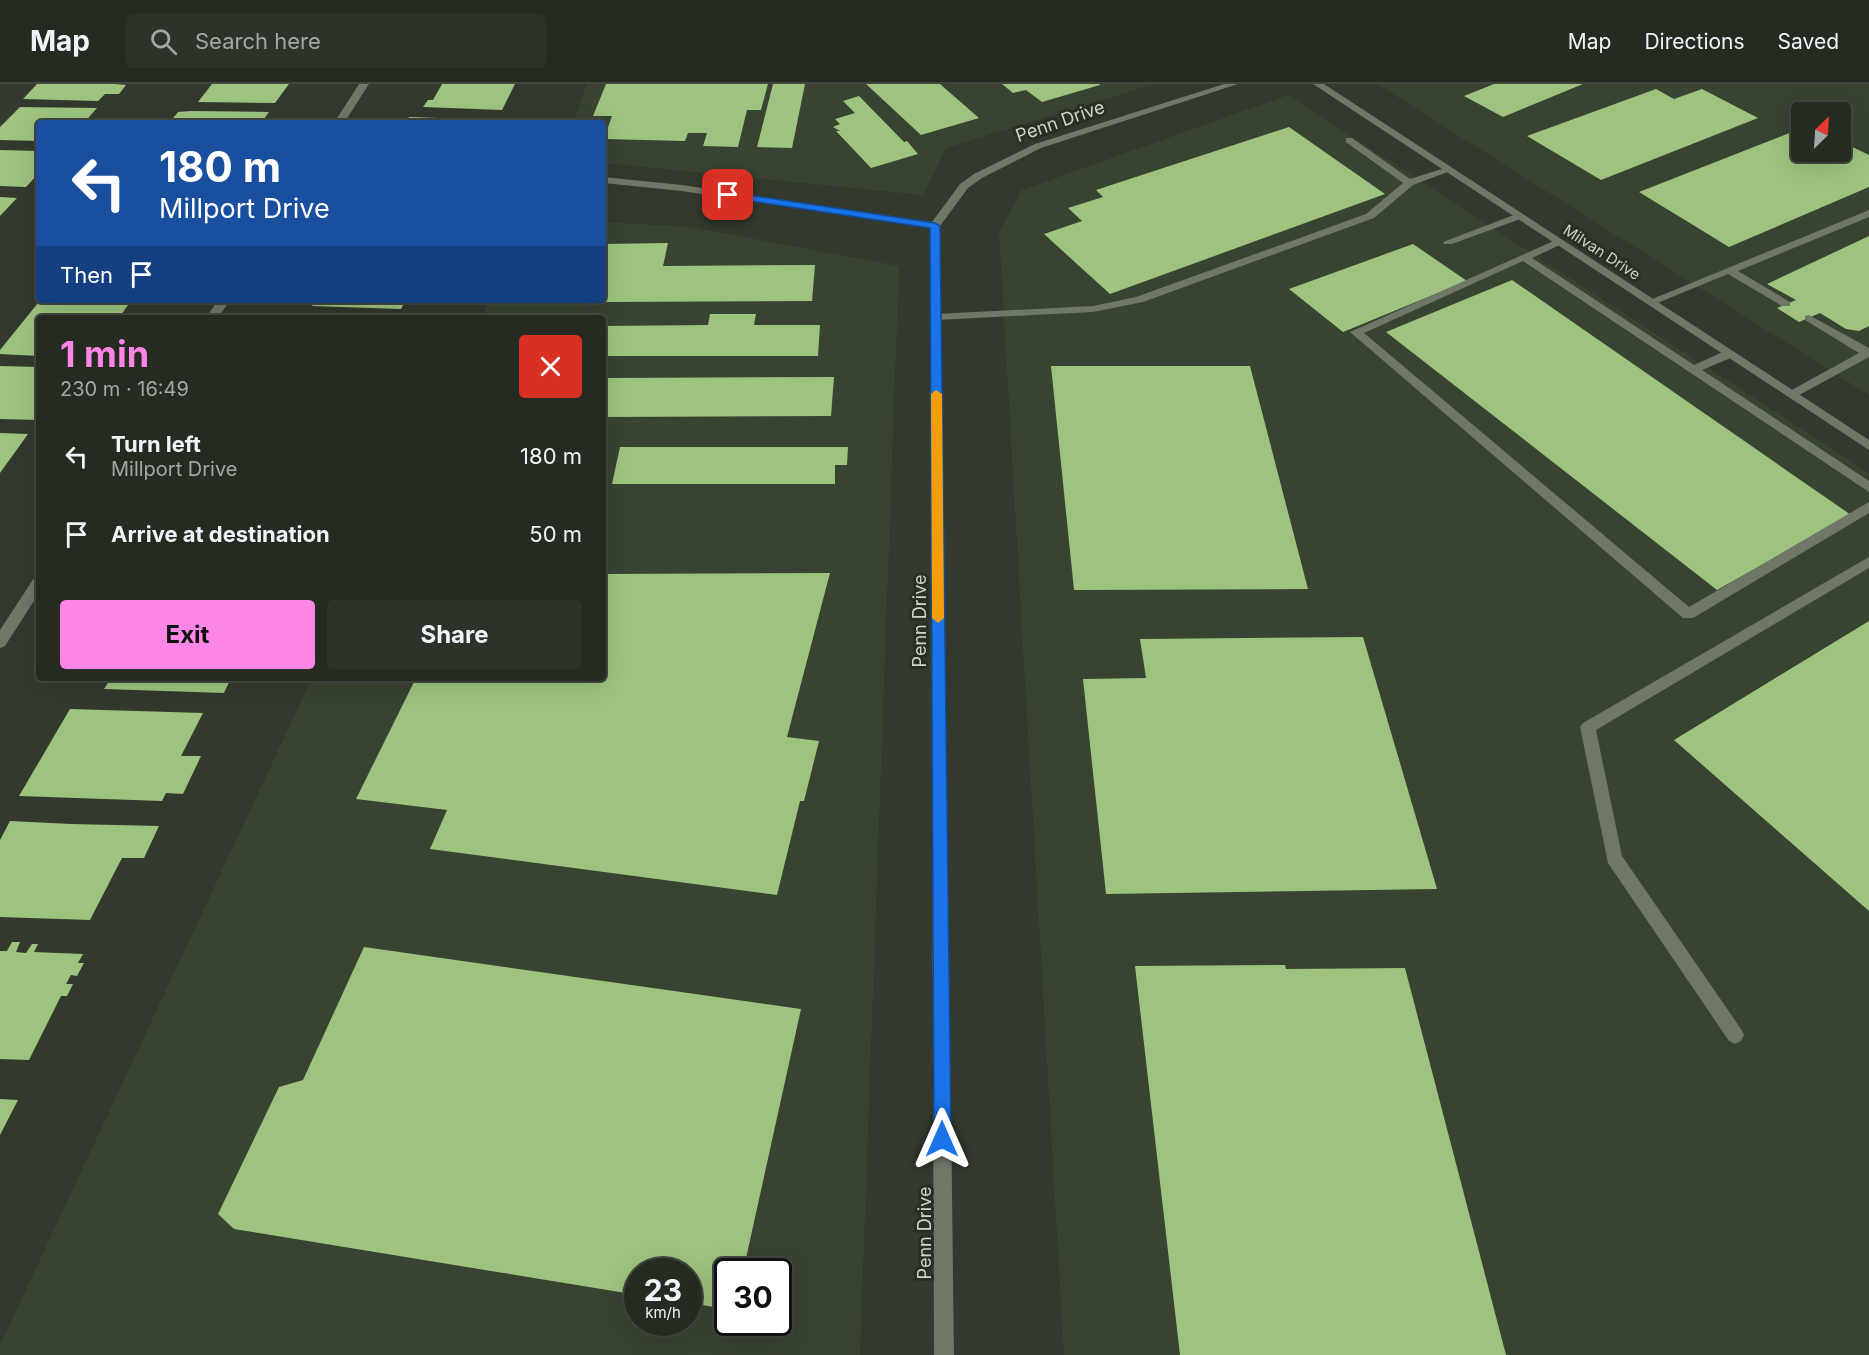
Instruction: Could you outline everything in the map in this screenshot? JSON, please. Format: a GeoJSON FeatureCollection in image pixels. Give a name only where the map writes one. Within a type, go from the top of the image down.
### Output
{"type":"FeatureCollection","features":[{"type":"Feature","properties":{"kind":"street"},"geometry":{"type":"LineString","coordinates":[[341,120],[364,84]]}},
{"type":"Feature","properties":{"kind":"street","name":"Penn Drive"},"geometry":{"type":"LineString","coordinates":[[944,1355],[935,226],[964,186],[978,176],[1038,146],[1233,84]]}},
{"type":"Feature","properties":{"kind":"street","name":"Milvan Drive"},"geometry":{"type":"LineString","coordinates":[[1318,84],[1869,446]]}},
{"type":"Feature","properties":{"kind":"street"},"geometry":{"type":"LineString","coordinates":[[1349,140],[1409,183]]}},
{"type":"Feature","properties":{"kind":"street"},"geometry":{"type":"LineString","coordinates":[[936,317],[1093,309],[1139,300],[1370,216],[1409,183],[1448,170]]}},
{"type":"Feature","properties":{"kind":"street"},"geometry":{"type":"LineString","coordinates":[[606,180],[682,188],[935,226]]}},
{"type":"Feature","properties":{"kind":"street"},"geometry":{"type":"LineString","coordinates":[[1651,303],[1869,213]]}},
{"type":"Feature","properties":{"kind":"street"},"geometry":{"type":"LineString","coordinates":[[1448,242],[1519,216]]}},
{"type":"Feature","properties":{"kind":"street"},"geometry":{"type":"LineString","coordinates":[[1558,242],[1356,332],[1688,614],[1869,507]]}},
{"type":"Feature","properties":{"kind":"street"},"geometry":{"type":"LineString","coordinates":[[1524,257],[1869,487]]}},
{"type":"Feature","properties":{"kind":"street"},"geometry":{"type":"LineString","coordinates":[[1729,270],[1786,304]]}},
{"type":"Feature","properties":{"kind":"street"},"geometry":{"type":"LineString","coordinates":[[1809,318],[1869,353]]}},
{"type":"Feature","properties":{"kind":"street"},"geometry":{"type":"LineString","coordinates":[[1792,395],[1869,353]]}},
{"type":"Feature","properties":{"kind":"street"},"geometry":{"type":"LineString","coordinates":[[1693,370],[1729,354]]}},
{"type":"Feature","properties":{"kind":"street"},"geometry":{"type":"LineString","coordinates":[[1735,1035],[1614,858],[1588,727],[1869,562]]}},
{"type":"Feature","properties":{"kind":"street"},"geometry":{"type":"LineString","coordinates":[[0,642],[36,587]]}},
{"type":"Feature","properties":{"kind":"shaded area"},"geometry":{"type":"Polygon","coordinates":[[[587,84],[1155,84],[946,148],[923,195],[606,163],[606,120],[574,120],[587,84]]]}},
{"type":"Feature","properties":{"kind":"shaded area"},"geometry":{"type":"Polygon","coordinates":[[[1377,84],[1869,84],[1869,395],[1377,84]]]}},
{"type":"Feature","properties":{"kind":"shaded area"},"geometry":{"type":"Polygon","coordinates":[[[1288,95],[1869,473],[1869,1355],[1064,1355],[999,232],[1022,190],[1288,95]]]}},
{"type":"Feature","properties":{"kind":"shaded area"},"geometry":{"type":"Polygon","coordinates":[[[606,222],[691,227],[899,266],[860,1355],[0,1355],[0,1345],[311,681],[606,681],[606,315],[482,315],[488,303],[606,303],[606,222]]]}},
{"type":"Feature","properties":{"kind":"building"},"geometry":{"type":"Polygon","coordinates":[[[37,84],[126,85],[119,94],[105,94],[98,101],[23,99],[37,84]]]}},
{"type":"Feature","properties":{"kind":"building"},"geometry":{"type":"Polygon","coordinates":[[[212,84],[289,84],[275,103],[198,102],[212,84]]]}},
{"type":"Feature","properties":{"kind":"building"},"geometry":{"type":"Polygon","coordinates":[[[442,84],[515,84],[502,110],[423,107],[428,100],[433,100],[442,84]]]}},
{"type":"Feature","properties":{"kind":"building"},"geometry":{"type":"Polygon","coordinates":[[[606,84],[768,84],[761,110],[747,110],[738,147],[703,146],[707,133],[688,133],[685,141],[606,139],[612,116],[593,116],[606,84]]]}},
{"type":"Feature","properties":{"kind":"building"},"geometry":{"type":"Polygon","coordinates":[[[773,84],[805,84],[792,148],[757,147],[773,84]]]}},
{"type":"Feature","properties":{"kind":"building"},"geometry":{"type":"Polygon","coordinates":[[[866,84],[940,84],[979,118],[921,135],[866,84]]]}},
{"type":"Feature","properties":{"kind":"building"},"geometry":{"type":"Polygon","coordinates":[[[1002,84],[1100,85],[1042,102],[1026,90],[1013,93],[1002,84]]]}},
{"type":"Feature","properties":{"kind":"building"},"geometry":{"type":"Polygon","coordinates":[[[1494,84],[1583,84],[1503,117],[1464,96],[1494,84]]]}},
{"type":"Feature","properties":{"kind":"building"},"geometry":{"type":"Polygon","coordinates":[[[1656,89],[1674,99],[1702,89],[1758,118],[1601,180],[1527,136],[1656,89]]]}},
{"type":"Feature","properties":{"kind":"building"},"geometry":{"type":"Polygon","coordinates":[[[859,96],[918,154],[871,168],[836,131],[840,131],[833,127],[840,124],[835,119],[855,113],[843,101],[859,96]]]}},
{"type":"Feature","properties":{"kind":"building"},"geometry":{"type":"Polygon","coordinates":[[[20,107],[97,108],[87,120],[36,120],[36,141],[0,140],[0,127],[20,107]]]}},
{"type":"Feature","properties":{"kind":"building"},"geometry":{"type":"Polygon","coordinates":[[[178,112],[269,112],[263,120],[171,120],[178,112]]]}},
{"type":"Feature","properties":{"kind":"building"},"geometry":{"type":"Polygon","coordinates":[[[409,117],[483,119],[482,120],[408,120],[409,117]]]}},
{"type":"Feature","properties":{"kind":"building"},"geometry":{"type":"Polygon","coordinates":[[[1289,127],[1385,194],[1110,294],[1044,234],[1082,221],[1068,208],[1103,197],[1096,190],[1289,127]]]}},
{"type":"Feature","properties":{"kind":"building"},"geometry":{"type":"Polygon","coordinates":[[[1791,132],[1791,162],[1851,162],[1851,146],[1869,155],[1869,187],[1729,247],[1639,192],[1791,132]]]}},
{"type":"Feature","properties":{"kind":"building"},"geometry":{"type":"Polygon","coordinates":[[[0,150],[36,151],[36,176],[26,187],[0,186],[0,150]]]}},
{"type":"Feature","properties":{"kind":"building"},"geometry":{"type":"Polygon","coordinates":[[[0,197],[17,198],[0,216],[0,197]]]}},
{"type":"Feature","properties":{"kind":"building"},"geometry":{"type":"Polygon","coordinates":[[[1869,236],[1869,326],[1859,331],[1846,329],[1820,313],[1799,322],[1777,308],[1796,300],[1767,284],[1869,236]]]}},
{"type":"Feature","properties":{"kind":"building"},"geometry":{"type":"Polygon","coordinates":[[[668,243],[663,266],[815,265],[812,301],[606,302],[606,244],[668,243]]]}},
{"type":"Feature","properties":{"kind":"building"},"geometry":{"type":"Polygon","coordinates":[[[1413,244],[1467,281],[1343,332],[1289,289],[1413,244]]]}},
{"type":"Feature","properties":{"kind":"building"},"geometry":{"type":"Polygon","coordinates":[[[1512,280],[1851,515],[1717,590],[1386,332],[1512,280]]]}},
{"type":"Feature","properties":{"kind":"building"},"geometry":{"type":"Polygon","coordinates":[[[38,303],[128,305],[121,315],[36,315],[36,356],[0,354],[0,350],[38,303]]]}},
{"type":"Feature","properties":{"kind":"building"},"geometry":{"type":"Polygon","coordinates":[[[314,303],[404,303],[401,309],[312,306],[314,303]]]}},
{"type":"Feature","properties":{"kind":"building"},"geometry":{"type":"Polygon","coordinates":[[[710,314],[756,314],[754,325],[820,325],[818,356],[606,356],[606,326],[708,325],[710,314]]]}},
{"type":"Feature","properties":{"kind":"building"},"geometry":{"type":"Polygon","coordinates":[[[0,366],[36,367],[36,420],[0,419],[0,366]]]}},
{"type":"Feature","properties":{"kind":"building"},"geometry":{"type":"Polygon","coordinates":[[[1051,366],[1250,366],[1308,589],[1074,590],[1051,366]]]}},
{"type":"Feature","properties":{"kind":"building"},"geometry":{"type":"Polygon","coordinates":[[[834,377],[831,416],[606,417],[606,378],[834,377]]]}},
{"type":"Feature","properties":{"kind":"building"},"geometry":{"type":"Polygon","coordinates":[[[0,433],[28,434],[0,473],[0,433]]]}},
{"type":"Feature","properties":{"kind":"building"},"geometry":{"type":"Polygon","coordinates":[[[620,447],[848,447],[847,465],[835,465],[835,484],[612,484],[620,447]]]}},
{"type":"Feature","properties":{"kind":"building"},"geometry":{"type":"Polygon","coordinates":[[[830,573],[787,737],[819,741],[804,801],[800,801],[777,895],[430,849],[447,810],[356,799],[415,681],[606,681],[606,574],[830,573]]]}},
{"type":"Feature","properties":{"kind":"building"},"geometry":{"type":"Polygon","coordinates":[[[1869,621],[1869,911],[1674,740],[1869,621]]]}},
{"type":"Feature","properties":{"kind":"building"},"geometry":{"type":"Polygon","coordinates":[[[1363,637],[1437,889],[1106,894],[1083,679],[1146,678],[1140,639],[1363,637]]]}},
{"type":"Feature","properties":{"kind":"building"},"geometry":{"type":"Polygon","coordinates":[[[109,681],[230,681],[224,693],[104,689],[109,681]]]}},
{"type":"Feature","properties":{"kind":"building"},"geometry":{"type":"Polygon","coordinates":[[[70,709],[203,713],[181,756],[201,756],[183,794],[166,793],[162,801],[19,796],[70,709]]]}},
{"type":"Feature","properties":{"kind":"building"},"geometry":{"type":"Polygon","coordinates":[[[10,821],[159,826],[144,858],[122,858],[90,920],[0,917],[0,840],[10,821]]]}},
{"type":"Feature","properties":{"kind":"building"},"geometry":{"type":"Polygon","coordinates":[[[12,942],[20,942],[16,952],[26,953],[32,944],[38,944],[34,952],[83,954],[78,963],[84,963],[77,976],[71,975],[66,984],[73,984],[67,996],[61,996],[29,1060],[0,1059],[0,951],[7,951],[12,942]]]}},
{"type":"Feature","properties":{"kind":"building"},"geometry":{"type":"Polygon","coordinates":[[[364,947],[801,1009],[746,1258],[714,1258],[714,1307],[702,1305],[702,1258],[624,1258],[624,1293],[234,1229],[218,1214],[279,1087],[303,1080],[364,947]]]}},
{"type":"Feature","properties":{"kind":"building"},"geometry":{"type":"Polygon","coordinates":[[[1285,965],[1286,969],[1405,968],[1506,1355],[1180,1355],[1135,966],[1285,965]]]}},
{"type":"Feature","properties":{"kind":"building"},"geometry":{"type":"Polygon","coordinates":[[[0,1099],[18,1100],[0,1135],[0,1099]]]}},
{"type":"Feature","properties":{"kind":"slow traffic"},"geometry":{"type":"LineString","coordinates":[[936,394],[938,618]]}},
{"type":"Feature","properties":{"kind":"route"},"geometry":{"type":"LineString","coordinates":[[728,195],[935,226],[942,1139]]}}]}
